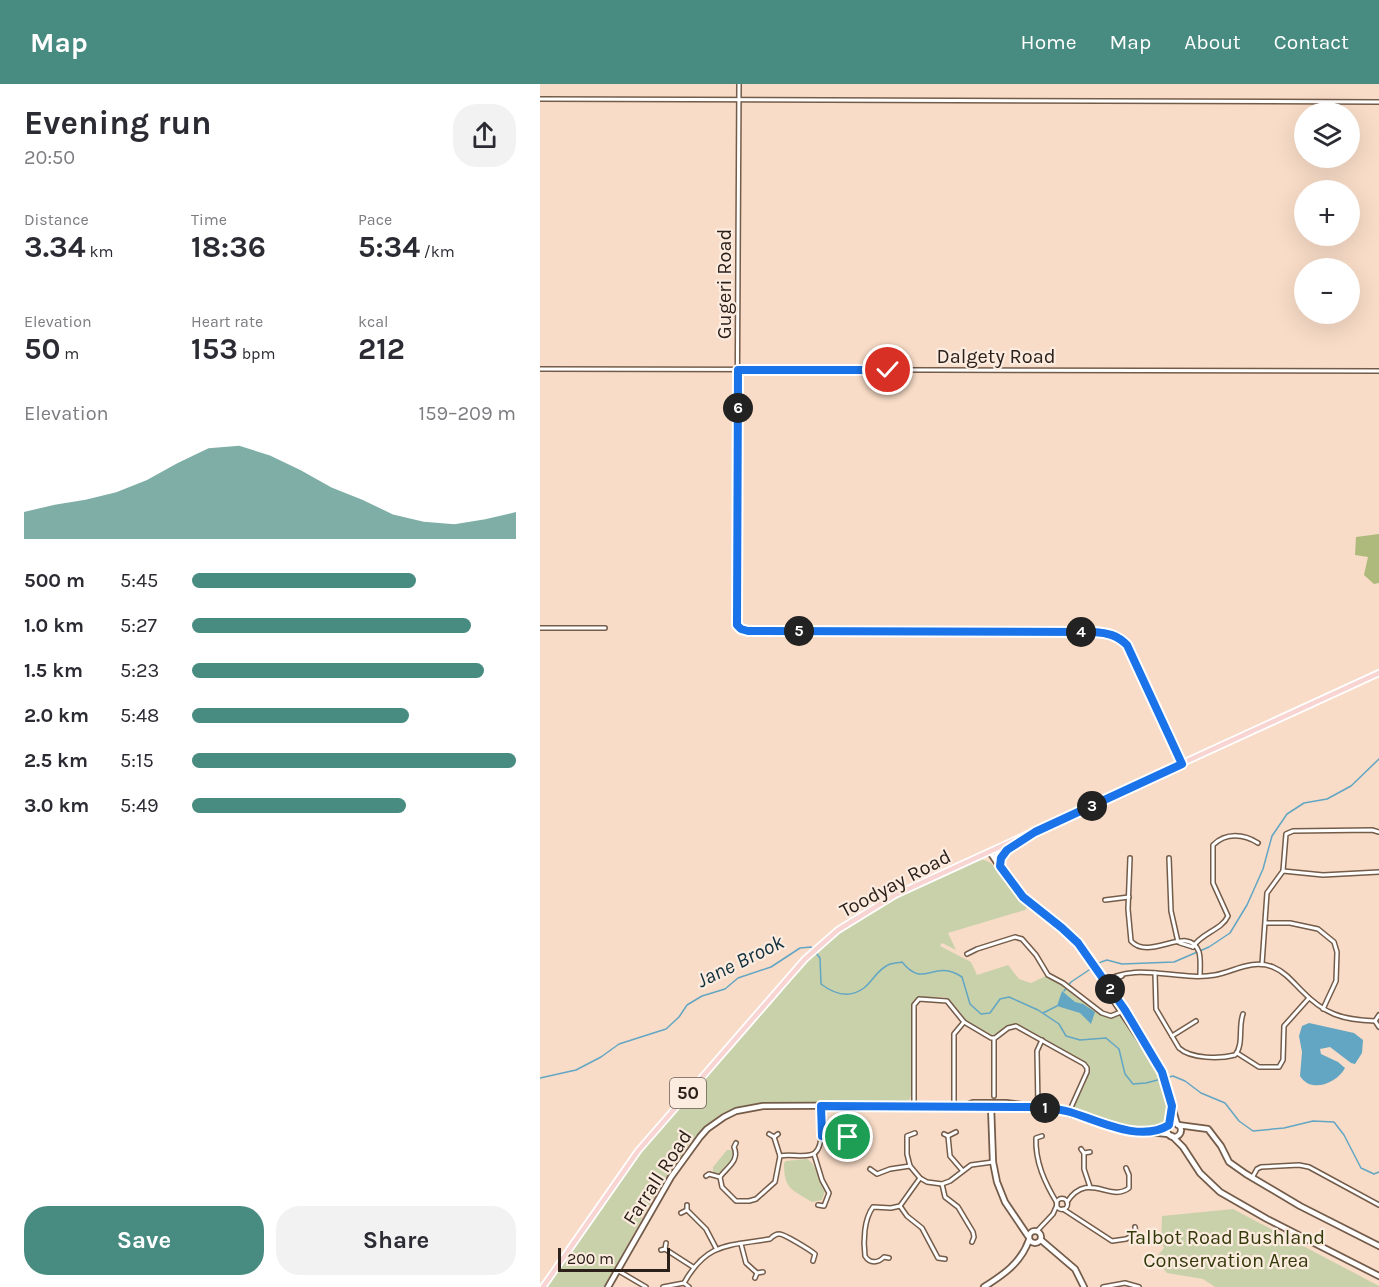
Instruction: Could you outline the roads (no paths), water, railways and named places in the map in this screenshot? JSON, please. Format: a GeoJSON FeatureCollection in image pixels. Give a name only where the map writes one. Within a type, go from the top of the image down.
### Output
{"type":"FeatureCollection","features":[{"type":"Feature","properties":{"kind":"main road","name":"Toodyay Road"},"geometry":{"type":"LineString","coordinates":[[542,1287],[638,1152],[805,959],[837,930],[872,908],[992,851],[1379,673]]}},
{"type":"Feature","properties":{"kind":"main road"},"geometry":{"type":"LineString","coordinates":[[1000,864],[1007,850],[1035,832]]}},
{"type":"Feature","properties":{"kind":"main road"},"geometry":{"type":"LineString","coordinates":[[992,851],[1023,897],[1071,935],[1136,1030],[1164,1078],[1183,1147]]}},
{"type":"Feature","properties":{"kind":"main road","name":"Farrall Road"},"geometry":{"type":"LineString","coordinates":[[608,1287],[671,1177],[707,1129],[736,1111],[749,1108],[821,1106],[968,1106],[973,1103],[1038,1107],[1069,1112],[1122,1129],[1170,1135],[1179,1134],[1193,1127]]}},
{"type":"Feature","properties":{"kind":"main road"},"geometry":{"type":"LineString","coordinates":[[993,1106],[993,1162],[997,1182],[1005,1202],[1022,1226],[1075,1269],[1084,1287]]}},
{"type":"Feature","properties":{"kind":"main road"},"geometry":{"type":"LineString","coordinates":[[1172,1106],[1170,1135],[1183,1147],[1200,1173],[1220,1192],[1267,1219],[1379,1276]]}},
{"type":"Feature","properties":{"kind":"main road","name":"Farrall Road"},"geometry":{"type":"LineString","coordinates":[[1151,1131],[1178,1124],[1193,1127]]}},
{"type":"Feature","properties":{"kind":"main road"},"geometry":{"type":"LineString","coordinates":[[1193,1127],[1208,1129],[1221,1146],[1229,1162],[1252,1178],[1299,1206],[1379,1246]]}},
{"type":"Feature","properties":{"kind":"main road"},"geometry":{"type":"LineString","coordinates":[[984,1287],[1009,1270],[1035,1237]]}},
{"type":"Feature","properties":{"kind":"street","name":"Gugeri Road"},"geometry":{"type":"LineString","coordinates":[[740,84],[736,623],[738,627],[748,631],[1107,633],[1118,637],[1127,645],[1182,764]]}},
{"type":"Feature","properties":{"kind":"street"},"geometry":{"type":"LineString","coordinates":[[540,99],[1379,102]]}},
{"type":"Feature","properties":{"kind":"street","name":"Dalgety Road"},"geometry":{"type":"LineString","coordinates":[[540,369],[1379,371]]}},
{"type":"Feature","properties":{"kind":"street"},"geometry":{"type":"LineString","coordinates":[[540,628],[605,628]]}},
{"type":"Feature","properties":{"kind":"street"},"geometry":{"type":"LineString","coordinates":[[1262,964],[1267,893],[1283,872],[1284,837],[1289,832],[1372,830],[1379,832]]}},
{"type":"Feature","properties":{"kind":"street"},"geometry":{"type":"LineString","coordinates":[[1194,945],[1200,938],[1224,923],[1228,916],[1214,887],[1213,845],[1239,835],[1258,843]]}},
{"type":"Feature","properties":{"kind":"street"},"geometry":{"type":"LineString","coordinates":[[1130,858],[1130,939],[1133,944],[1147,948],[1186,940],[1198,949],[1200,976]]}},
{"type":"Feature","properties":{"kind":"street"},"geometry":{"type":"LineString","coordinates":[[1169,858],[1172,915],[1178,942]]}},
{"type":"Feature","properties":{"kind":"street"},"geometry":{"type":"LineString","coordinates":[[1283,872],[1323,875],[1377,874],[1379,872]]}},
{"type":"Feature","properties":{"kind":"street"},"geometry":{"type":"LineString","coordinates":[[1105,900],[1129,897]]}},
{"type":"Feature","properties":{"kind":"street"},"geometry":{"type":"LineString","coordinates":[[1266,923],[1290,923],[1318,929],[1334,942],[1337,952],[1336,981],[1322,1009]]}},
{"type":"Feature","properties":{"kind":"street"},"geometry":{"type":"LineString","coordinates":[[967,954],[1017,937],[1036,955],[1046,974],[1067,986],[1105,1015],[1111,1016],[1123,1011]]}},
{"type":"Feature","properties":{"kind":"street"},"geometry":{"type":"LineString","coordinates":[[1104,983],[1123,975],[1155,972],[1216,975],[1247,965],[1262,964],[1285,974],[1322,1009],[1342,1017],[1375,1021],[1379,1027]]}},
{"type":"Feature","properties":{"kind":"street"},"geometry":{"type":"LineString","coordinates":[[1155,972],[1156,1009],[1179,1048],[1187,1053],[1222,1056],[1237,1053],[1240,1047],[1240,1022],[1243,1014]]}},
{"type":"Feature","properties":{"kind":"street"},"geometry":{"type":"LineString","coordinates":[[1237,1053],[1259,1067],[1280,1067],[1284,1060],[1284,1026],[1309,998]]}},
{"type":"Feature","properties":{"kind":"street"},"geometry":{"type":"LineString","coordinates":[[914,1105],[915,1003],[921,999],[945,1000],[964,1022],[989,1038],[994,1038],[1014,1026],[1084,1064],[1087,1072],[1069,1112]]}},
{"type":"Feature","properties":{"kind":"street"},"geometry":{"type":"LineString","coordinates":[[1375,1021],[1379,1015]]}},
{"type":"Feature","properties":{"kind":"street"},"geometry":{"type":"LineString","coordinates":[[1172,1036],[1196,1021]]}},
{"type":"Feature","properties":{"kind":"street"},"geometry":{"type":"LineString","coordinates":[[954,1105],[954,1034],[964,1022]]}},
{"type":"Feature","properties":{"kind":"street"},"geometry":{"type":"LineString","coordinates":[[994,1038],[994,1096]]}},
{"type":"Feature","properties":{"kind":"street"},"geometry":{"type":"LineString","coordinates":[[1038,1107],[1037,1051],[1042,1040]]}},
{"type":"Feature","properties":{"kind":"street"},"geometry":{"type":"LineString","coordinates":[[818,1205],[825,1208],[829,1193],[822,1180],[814,1154],[822,1136],[821,1106]]}},
{"type":"Feature","properties":{"kind":"street"},"geometry":{"type":"LineString","coordinates":[[956,1132],[946,1135],[950,1156],[962,1170]]}},
{"type":"Feature","properties":{"kind":"street"},"geometry":{"type":"LineString","coordinates":[[901,1134],[907,1136],[915,1133]]}},
{"type":"Feature","properties":{"kind":"street"},"geometry":{"type":"LineString","coordinates":[[1033,1133],[1036,1138],[1037,1156],[1044,1182],[1057,1203],[1065,1204]]}},
{"type":"Feature","properties":{"kind":"street"},"geometry":{"type":"LineString","coordinates":[[720,1177],[722,1187],[736,1201],[756,1199],[775,1182],[780,1156],[776,1136],[770,1134]]}},
{"type":"Feature","properties":{"kind":"street"},"geometry":{"type":"LineString","coordinates":[[822,1136],[851,1138],[856,1134]]}},
{"type":"Feature","properties":{"kind":"street"},"geometry":{"type":"LineString","coordinates":[[907,1136],[910,1166],[920,1178],[933,1184],[950,1181],[962,1170],[971,1166],[993,1162]]}},
{"type":"Feature","properties":{"kind":"street"},"geometry":{"type":"LineString","coordinates":[[1036,1138],[1042,1136]]}},
{"type":"Feature","properties":{"kind":"street"},"geometry":{"type":"LineString","coordinates":[[720,1177],[734,1162],[735,1145],[729,1147]]}},
{"type":"Feature","properties":{"kind":"street"},"geometry":{"type":"LineString","coordinates":[[1081,1149],[1084,1153],[1083,1161],[1090,1186]]}},
{"type":"Feature","properties":{"kind":"street"},"geometry":{"type":"LineString","coordinates":[[1084,1153],[1090,1152]]}},
{"type":"Feature","properties":{"kind":"street"},"geometry":{"type":"LineString","coordinates":[[780,1156],[814,1154]]}},
{"type":"Feature","properties":{"kind":"street"},"geometry":{"type":"LineString","coordinates":[[870,1169],[877,1176],[890,1168],[910,1166]]}},
{"type":"Feature","properties":{"kind":"street"},"geometry":{"type":"LineString","coordinates":[[1252,1178],[1257,1169],[1261,1167],[1305,1166],[1379,1205]]}},
{"type":"Feature","properties":{"kind":"street"},"geometry":{"type":"LineString","coordinates":[[1035,1237],[1053,1214],[1077,1192],[1090,1186],[1123,1193],[1129,1188],[1129,1175],[1126,1168]]}},
{"type":"Feature","properties":{"kind":"street"},"geometry":{"type":"LineString","coordinates":[[1129,1175],[1134,1172]]}},
{"type":"Feature","properties":{"kind":"street"},"geometry":{"type":"LineString","coordinates":[[708,1174],[720,1177]]}},
{"type":"Feature","properties":{"kind":"street"},"geometry":{"type":"LineString","coordinates":[[889,1258],[884,1257],[879,1262],[874,1262],[865,1256],[867,1218],[873,1207],[900,1206],[920,1178]]}},
{"type":"Feature","properties":{"kind":"street"},"geometry":{"type":"LineString","coordinates":[[942,1184],[945,1197],[960,1210],[977,1238],[972,1242]]}},
{"type":"Feature","properties":{"kind":"street"},"geometry":{"type":"LineString","coordinates":[[1057,1203],[1065,1204]]}},
{"type":"Feature","properties":{"kind":"street"},"geometry":{"type":"LineString","coordinates":[[1053,1214],[1057,1203]]}},
{"type":"Feature","properties":{"kind":"street"},"geometry":{"type":"LineString","coordinates":[[1065,1204],[1070,1213],[1112,1241],[1126,1239],[1136,1234],[1143,1235]]}},
{"type":"Feature","properties":{"kind":"street"},"geometry":{"type":"LineString","coordinates":[[687,1205],[687,1210],[706,1229],[716,1248]]}},
{"type":"Feature","properties":{"kind":"street"},"geometry":{"type":"LineString","coordinates":[[900,1206],[907,1216],[922,1228],[937,1260],[945,1259]]}},
{"type":"Feature","properties":{"kind":"street"},"geometry":{"type":"LineString","coordinates":[[681,1214],[687,1210]]}},
{"type":"Feature","properties":{"kind":"street"},"geometry":{"type":"LineString","coordinates":[[1135,1227],[1136,1234]]}},
{"type":"Feature","properties":{"kind":"street"},"geometry":{"type":"LineString","coordinates":[[663,1287],[684,1283],[693,1267],[716,1248],[770,1239],[777,1234],[783,1234],[815,1254],[820,1253]]}},
{"type":"Feature","properties":{"kind":"street"},"geometry":{"type":"LineString","coordinates":[[666,1243],[666,1249]]}},
{"type":"Feature","properties":{"kind":"street"},"geometry":{"type":"LineString","coordinates":[[741,1244],[746,1263],[757,1273]]}},
{"type":"Feature","properties":{"kind":"street"},"geometry":{"type":"LineString","coordinates":[[661,1250],[666,1249],[693,1267]]}},
{"type":"Feature","properties":{"kind":"street"},"geometry":{"type":"LineString","coordinates":[[813,1261],[815,1254]]}},
{"type":"Feature","properties":{"kind":"street"},"geometry":{"type":"LineString","coordinates":[[617,1270],[646,1287]]}},
{"type":"Feature","properties":{"kind":"street"},"geometry":{"type":"LineString","coordinates":[[757,1273],[762,1272]]}},
{"type":"Feature","properties":{"kind":"street"},"geometry":{"type":"LineString","coordinates":[[755,1278],[757,1273]]}},
{"type":"Feature","properties":{"kind":"street"},"geometry":{"type":"LineString","coordinates":[[684,1283],[688,1287]]}},
{"type":"Feature","properties":{"kind":"street"},"geometry":{"type":"LineString","coordinates":[[1103,1287],[1125,1283],[1136,1287]]}},
{"type":"Feature","properties":{"kind":"water"},"geometry":{"type":"Polygon","coordinates":[[[1062,991],[1075,1002],[1095,1012],[1091,1024],[1080,1013],[1057,1006],[1062,991]]]}},
{"type":"Feature","properties":{"kind":"water"},"geometry":{"type":"Polygon","coordinates":[[[1309,1023],[1354,1033],[1363,1040],[1362,1053],[1355,1064],[1330,1047],[1320,1049],[1321,1054],[1345,1068],[1336,1078],[1324,1084],[1311,1084],[1300,1076],[1302,1052],[1299,1036],[1302,1026],[1309,1023]]]}},
{"type":"Feature","properties":{"kind":"waterway"},"geometry":{"type":"LineString","coordinates":[[1064,991],[1071,982],[1101,962],[1107,960],[1122,964],[1174,962],[1209,947],[1230,933],[1247,905],[1263,869],[1272,836],[1287,814],[1304,803],[1327,799],[1351,786],[1379,759]]}},
{"type":"Feature","properties":{"kind":"waterway","name":"Jane Brook"},"geometry":{"type":"LineString","coordinates":[[540,1078],[576,1070],[601,1057],[619,1044],[666,1029],[679,1017],[687,1005],[702,996],[725,989],[738,978],[771,967],[800,948],[811,947],[813,949]]}},
{"type":"Feature","properties":{"kind":"waterway","name":"Jane Brook"},"geometry":{"type":"LineString","coordinates":[[816,953],[820,958],[821,984],[842,994],[853,993],[864,988],[881,970],[893,963],[902,962],[910,970],[923,974],[936,971],[952,972],[962,977],[970,1004],[981,1014],[990,1013],[1000,999],[1009,997],[1038,1010],[1059,1024],[1066,1036],[1080,1040],[1106,1038],[1119,1049],[1125,1074],[1133,1084],[1173,1076],[1185,1081],[1201,1093],[1225,1103],[1239,1121],[1253,1131],[1284,1128],[1313,1121],[1334,1122],[1344,1135],[1361,1168],[1374,1174],[1379,1172]]}},
{"type":"Feature","properties":{"kind":"waterway"},"geometry":{"type":"LineString","coordinates":[[1043,1013],[1057,1006]]}},
{"type":"Feature","properties":{"kind":"park label","name":"Talbot Road Bushland Conservation Area"},"geometry":{"type":"Point","coordinates":[1226,1248]}}]}
